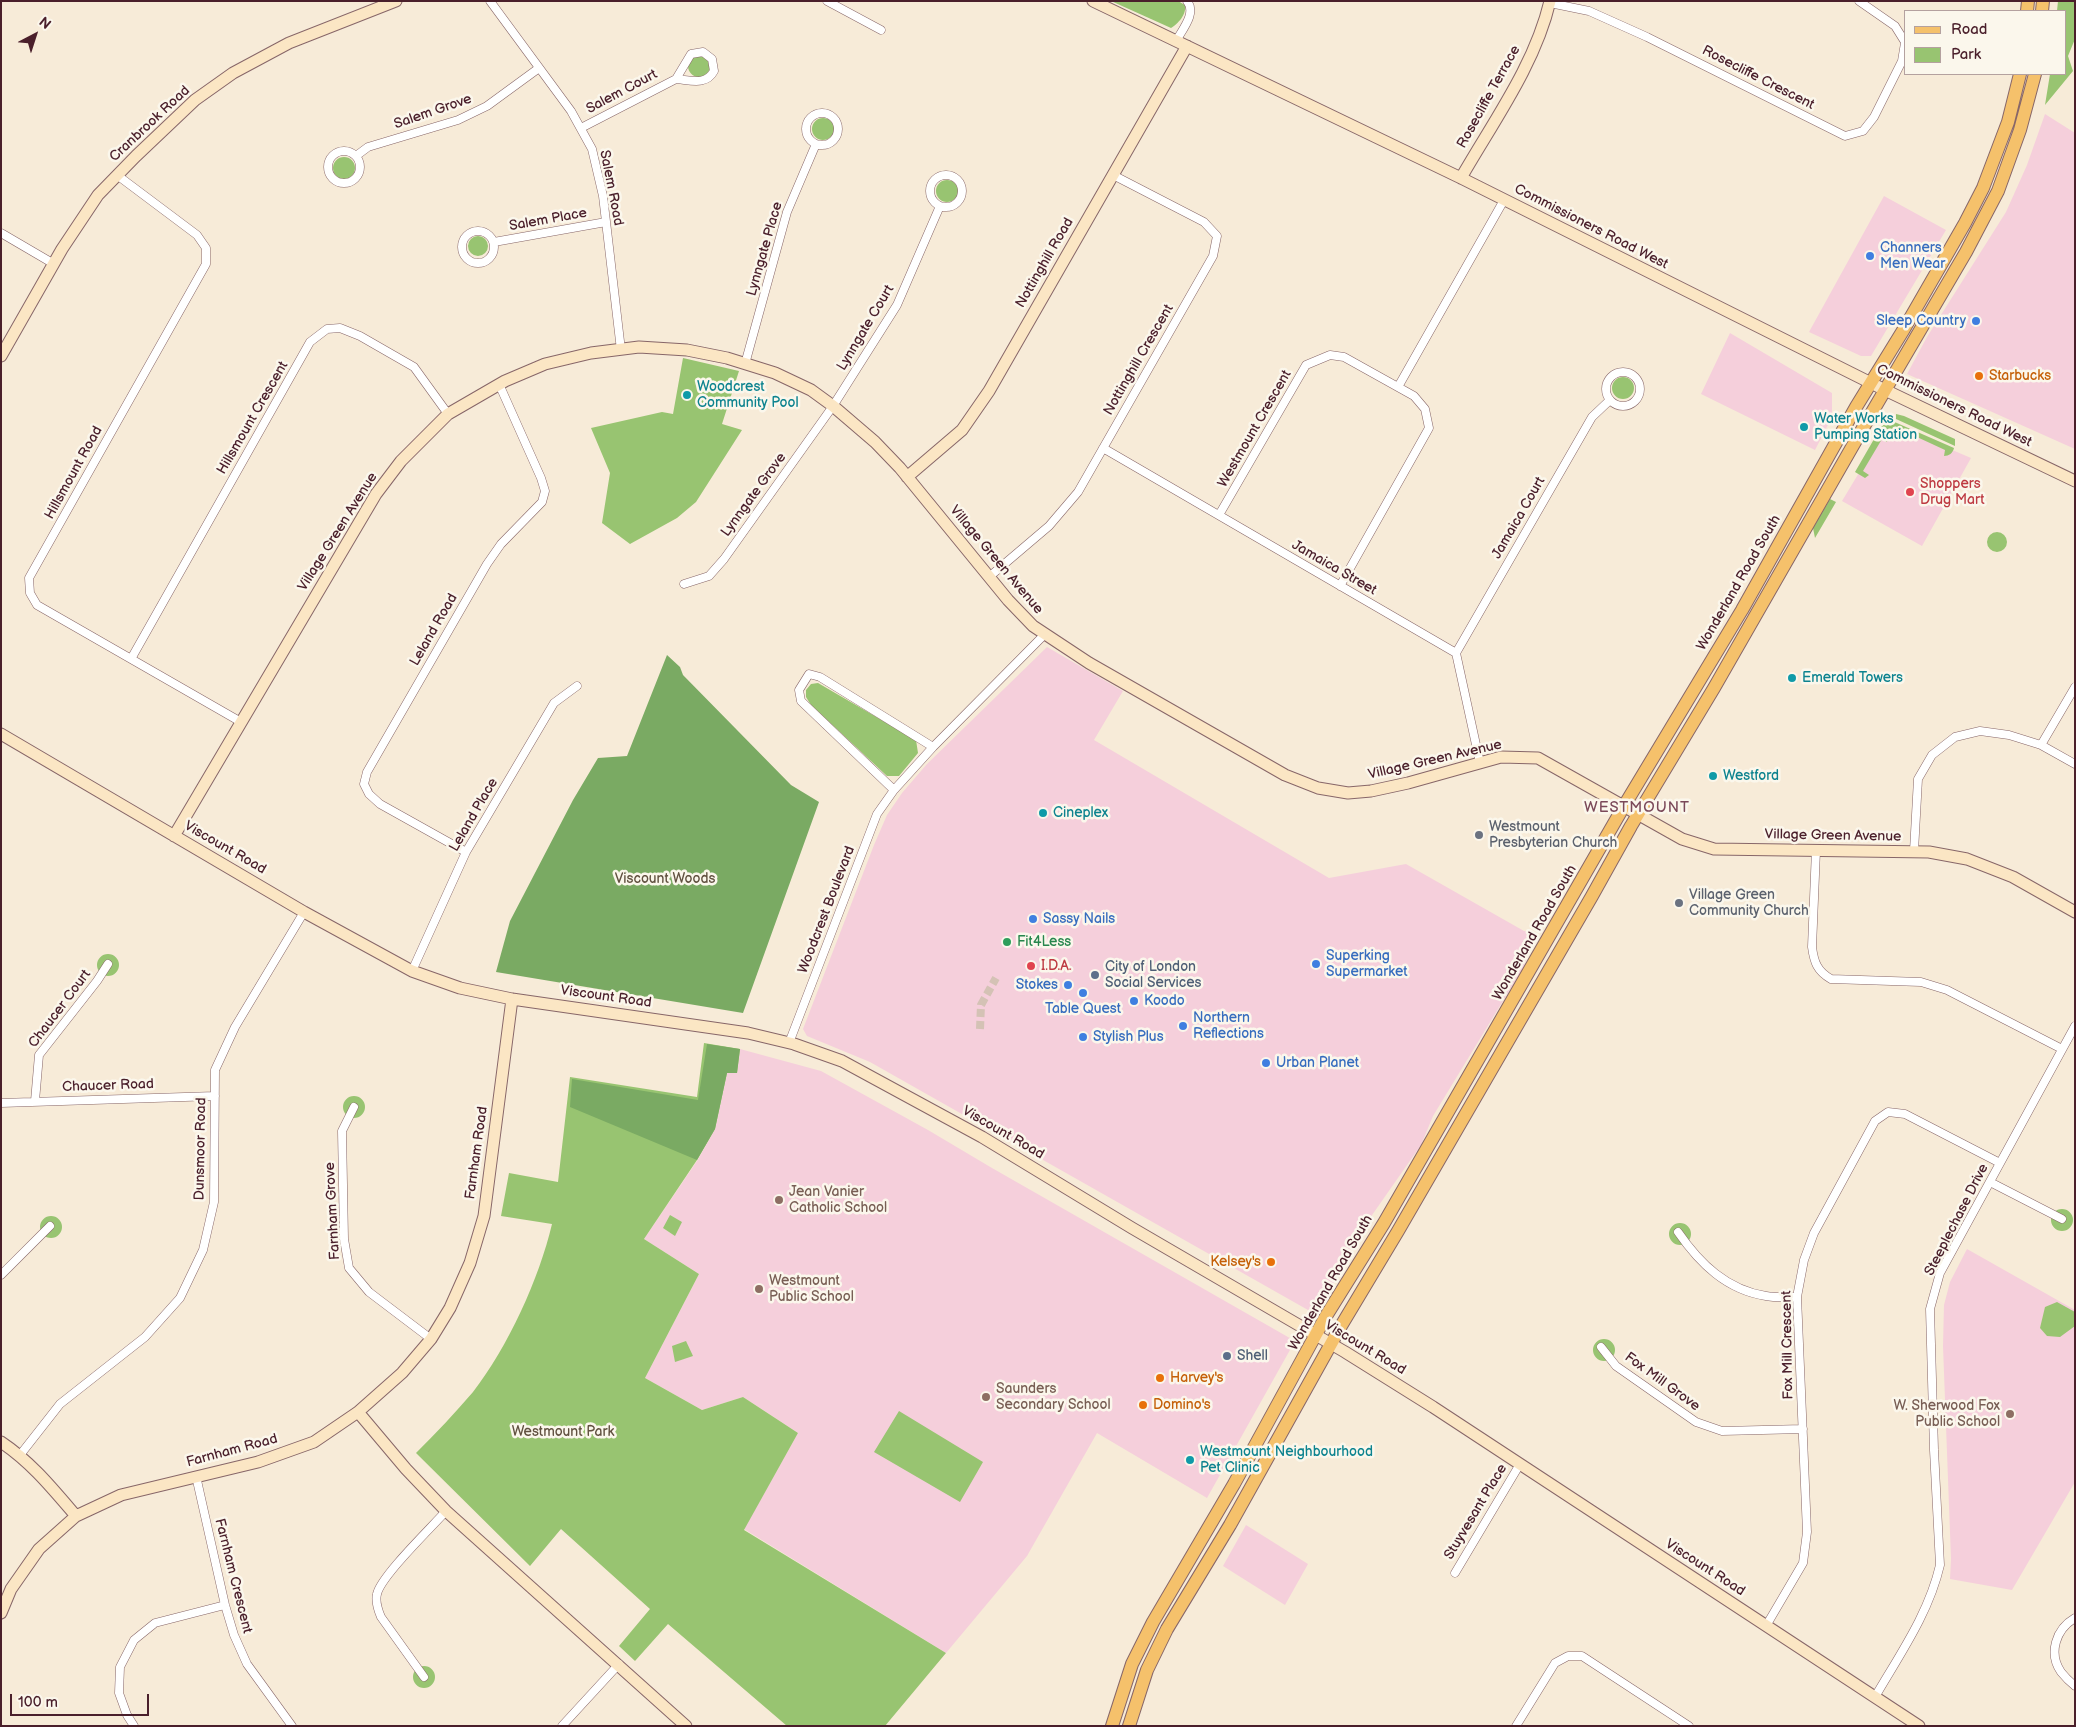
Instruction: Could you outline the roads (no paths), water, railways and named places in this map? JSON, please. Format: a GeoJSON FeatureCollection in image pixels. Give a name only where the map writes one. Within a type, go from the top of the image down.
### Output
{"type":"FeatureCollection","features":[{"type":"Feature","properties":{"kind":"main road","name":"Wonderland Road South"},"geometry":{"type":"LineString","coordinates":[[1112,1726],[1132,1664],[1153,1622],[1230,1492],[1315,1336],[1384,1223],[1624,806],[1732,626],[1983,188],[2008,122],[2020,75]]}},
{"type":"Feature","properties":{"kind":"main road"},"geometry":{"type":"LineString","coordinates":[[1129,1726],[1147,1670],[1167,1629],[1230,1525],[1330,1344],[1495,1065],[1638,814],[1714,688],[1966,252],[1998,191],[2020,130],[2035,75]]}},
{"type":"Feature","properties":{"kind":"street","name":"Cranbrook Road"},"geometry":{"type":"LineString","coordinates":[[1,356],[54,264],[98,195],[195,100],[233,73],[289,43],[396,1]]}},
{"type":"Feature","properties":{"kind":"street","name":"Salem Road"},"geometry":{"type":"LineString","coordinates":[[490,1],[570,111],[592,149],[603,196],[621,350]]}},
{"type":"Feature","properties":{"kind":"street"},"geometry":{"type":"LineString","coordinates":[[827,1],[837,4],[881,30]]}},
{"type":"Feature","properties":{"kind":"street","name":"Commissioners Road West"},"geometry":{"type":"LineString","coordinates":[[1093,1],[1460,178],[1885,390],[2075,481]]}},
{"type":"Feature","properties":{"kind":"street"},"geometry":{"type":"LineString","coordinates":[[1181,44],[1190,14],[1190,4],[1187,1]]}},
{"type":"Feature","properties":{"kind":"street","name":"Rosecliffe Crescent"},"geometry":{"type":"LineString","coordinates":[[1859,1],[1895,26],[1904,40]]}},
{"type":"Feature","properties":{"kind":"street","name":"Rosecliffe Crescent"},"geometry":{"type":"LineString","coordinates":[[1550,2],[1589,11],[1647,37],[1845,136],[1863,131],[1874,117],[1902,61],[1904,48]]}},
{"type":"Feature","properties":{"kind":"street","name":"Rosecliffe Terrace"},"geometry":{"type":"LineString","coordinates":[[1460,178],[1524,70],[1546,19],[1550,2]]}},
{"type":"Feature","properties":{"kind":"street","name":"Nottinghill Road"},"geometry":{"type":"LineString","coordinates":[[907,477],[962,430],[990,391],[1113,175],[1181,44]]}},
{"type":"Feature","properties":{"kind":"street","name":"Salem Court"},"geometry":{"type":"LineString","coordinates":[[580,128],[676,79],[691,54],[703,52],[712,59],[714,71],[706,80],[700,82],[676,79]]}},
{"type":"Feature","properties":{"kind":"street","name":"Salem Grove"},"geometry":{"type":"LineString","coordinates":[[356,156],[368,147],[458,120],[487,106],[539,68]]}},
{"type":"Feature","properties":{"kind":"street"},"geometry":{"type":"LineString","coordinates":[[821,113],[831,115],[838,123],[838,134],[832,143],[821,146],[816,144],[806,132],[808,122],[811,117],[821,113]]}},
{"type":"Feature","properties":{"kind":"street","name":"Lynngate Place"},"geometry":{"type":"LineString","coordinates":[[746,364],[787,212],[816,144]]}},
{"type":"Feature","properties":{"kind":"street"},"geometry":{"type":"LineString","coordinates":[[347,151],[356,156],[361,166],[358,176],[354,180],[343,184],[333,179],[328,170],[332,155],[347,151]]}},
{"type":"Feature","properties":{"kind":"street","name":"Hillsmount Road"},"geometry":{"type":"LineString","coordinates":[[117,175],[197,235],[206,248],[206,264],[29,578],[30,593],[37,605],[241,722]]}},
{"type":"Feature","properties":{"kind":"street","name":"Nottinghill Crescent"},"geometry":{"type":"LineString","coordinates":[[989,577],[1049,526],[1078,492],[1213,256],[1216,236],[1204,222],[1113,175]]}},
{"type":"Feature","properties":{"kind":"street"},"geometry":{"type":"LineString","coordinates":[[939,176],[953,176],[962,186],[960,200],[949,207],[940,206],[931,196],[931,187],[939,176]]}},
{"type":"Feature","properties":{"kind":"street"},"geometry":{"type":"LineString","coordinates":[[1398,387],[1504,200]]}},
{"type":"Feature","properties":{"kind":"street","name":"Lynngate Court"},"geometry":{"type":"LineString","coordinates":[[833,406],[897,305],[940,206]]}},
{"type":"Feature","properties":{"kind":"street","name":"Salem Place"},"geometry":{"type":"LineString","coordinates":[[494,242],[606,222]]}},
{"type":"Feature","properties":{"kind":"street","name":"Salem Place"},"geometry":{"type":"LineString","coordinates":[[480,230],[489,234],[494,242],[492,256],[480,263],[470,261],[462,249],[466,236],[475,231],[480,230]]}},
{"type":"Feature","properties":{"kind":"street"},"geometry":{"type":"LineString","coordinates":[[1,233],[54,264]]}},
{"type":"Feature","properties":{"kind":"street","name":"Hillsmount Crescent"},"geometry":{"type":"LineString","coordinates":[[131,659],[310,342],[327,329],[340,328],[360,336],[414,367],[448,414]]}},
{"type":"Feature","properties":{"kind":"street","name":"Village Green Avenue"},"geometry":{"type":"LineString","coordinates":[[174,836],[376,494],[401,461],[448,414],[499,384],[545,364],[591,353],[639,348],[687,350],[746,364],[775,373],[811,390],[875,442],[1033,626],[1089,663],[1285,774],[1318,788],[1348,793],[1371,791],[1408,783],[1501,757],[1538,758],[1682,839],[1714,849],[1929,852],[1967,860],[2012,877],[2075,912]]}},
{"type":"Feature","properties":{"kind":"street","name":"Westmount Crescent"},"geometry":{"type":"LineString","coordinates":[[1219,515],[1306,365],[1330,355],[1344,357],[1414,396],[1425,409],[1429,428],[1340,586]]}},
{"type":"Feature","properties":{"kind":"street"},"geometry":{"type":"LineString","coordinates":[[1624,372],[1634,376],[1640,388],[1635,401],[1622,405],[1610,400],[1606,386],[1611,377],[1624,372]]}},
{"type":"Feature","properties":{"kind":"street","name":"Leland Road"},"geometry":{"type":"LineString","coordinates":[[466,852],[380,804],[369,794],[364,784],[367,772],[487,564],[501,544],[542,502],[545,491],[541,478],[499,384]]}},
{"type":"Feature","properties":{"kind":"street","name":"Jamaica Court"},"geometry":{"type":"LineString","coordinates":[[1456,653],[1592,417],[1610,400]]}},
{"type":"Feature","properties":{"kind":"street","name":"Lynngate Grove"},"geometry":{"type":"LineString","coordinates":[[684,584],[709,576],[724,559],[833,406]]}},
{"type":"Feature","properties":{"kind":"street","name":"Jamaica Street"},"geometry":{"type":"LineString","coordinates":[[1103,448],[1456,653]]}},
{"type":"Feature","properties":{"kind":"street","name":"Woodcrest Boulevard"},"geometry":{"type":"LineString","coordinates":[[789,1043],[877,814],[894,790],[933,746],[1045,634]]}},
{"type":"Feature","properties":{"kind":"street"},"geometry":{"type":"LineString","coordinates":[[1456,653],[1480,763]]}},
{"type":"Feature","properties":{"kind":"street"},"geometry":{"type":"LineString","coordinates":[[894,790],[801,701],[799,690],[809,674],[820,677],[933,746]]}},
{"type":"Feature","properties":{"kind":"street","name":"Leland Place"},"geometry":{"type":"LineString","coordinates":[[412,970],[466,852],[554,703],[577,686]]}},
{"type":"Feature","properties":{"kind":"street"},"geometry":{"type":"LineString","coordinates":[[2040,746],[2075,687]]}},
{"type":"Feature","properties":{"kind":"street"},"geometry":{"type":"LineString","coordinates":[[1914,851],[1918,779],[1932,755],[1955,737],[1980,730],[2009,736],[2040,746],[2075,764]]}},
{"type":"Feature","properties":{"kind":"street","name":"Viscount Road"},"geometry":{"type":"LineString","coordinates":[[1,734],[304,912],[412,970],[460,988],[512,999],[748,1033],[789,1043],[842,1061],[982,1136],[1425,1402],[1919,1726]]}},
{"type":"Feature","properties":{"kind":"street"},"geometry":{"type":"LineString","coordinates":[[1816,850],[1812,947],[1813,962],[1820,973],[1831,979],[1921,982],[1947,990],[2062,1049]]}},
{"type":"Feature","properties":{"kind":"street","name":"Dunsmoor Road"},"geometry":{"type":"LineString","coordinates":[[20,1455],[60,1404],[145,1337],[180,1298],[203,1250],[214,1202],[215,1070],[235,1027],[304,912]]}},
{"type":"Feature","properties":{"kind":"street","name":"Chaucer Court"},"geometry":{"type":"LineString","coordinates":[[35,1101],[39,1056],[108,964]]}},
{"type":"Feature","properties":{"kind":"street","name":"Farnham Road"},"geometry":{"type":"LineString","coordinates":[[1,1613],[11,1590],[38,1549],[76,1516],[121,1495],[258,1462],[314,1442],[358,1412],[402,1373],[431,1339],[450,1308],[470,1263],[484,1216],[512,999]]}},
{"type":"Feature","properties":{"kind":"street","name":"Steeplechase Drive"},"geometry":{"type":"LineString","coordinates":[[1875,1697],[1924,1613],[1937,1580],[1940,1565],[1934,1450],[1930,1309],[1940,1272],[2075,1026]]}},
{"type":"Feature","properties":{"kind":"street","name":"Chaucer Road"},"geometry":{"type":"LineString","coordinates":[[1,1103],[215,1096]]}},
{"type":"Feature","properties":{"kind":"street","name":"Farnham Grove"},"geometry":{"type":"LineString","coordinates":[[354,1107],[342,1132],[344,1239],[349,1268],[369,1292],[431,1339]]}},
{"type":"Feature","properties":{"kind":"street","name":"Fox Mill Crescent"},"geometry":{"type":"LineString","coordinates":[[1766,1626],[1803,1563],[1808,1532],[1797,1297],[1804,1260],[1814,1233],[1876,1121],[1888,1112],[1905,1114],[2000,1163]]}},
{"type":"Feature","properties":{"kind":"street"},"geometry":{"type":"LineString","coordinates":[[1990,1182],[2062,1219]]}},
{"type":"Feature","properties":{"kind":"street"},"geometry":{"type":"LineString","coordinates":[[1,1275],[50,1226]]}},
{"type":"Feature","properties":{"kind":"street"},"geometry":{"type":"LineString","coordinates":[[1678,1232],[1691,1251],[1710,1271],[1738,1289],[1767,1296],[1797,1297]]}},
{"type":"Feature","properties":{"kind":"street","name":"Fox Mill Grove"},"geometry":{"type":"LineString","coordinates":[[1601,1347],[1616,1366],[1696,1422],[1722,1432],[1803,1429]]}},
{"type":"Feature","properties":{"kind":"street"},"geometry":{"type":"LineString","coordinates":[[358,1412],[406,1470],[446,1511],[686,1726]]}},
{"type":"Feature","properties":{"kind":"street"},"geometry":{"type":"LineString","coordinates":[[1,1442],[20,1455],[76,1516]]}},
{"type":"Feature","properties":{"kind":"street","name":"Stuyvesant Place"},"geometry":{"type":"LineString","coordinates":[[1455,1573],[1520,1464]]}},
{"type":"Feature","properties":{"kind":"street","name":"Farnham Crescent"},"geometry":{"type":"LineString","coordinates":[[196,1476],[225,1605],[234,1635],[248,1664],[292,1726]]}},
{"type":"Feature","properties":{"kind":"street"},"geometry":{"type":"LineString","coordinates":[[424,1677],[381,1617],[376,1595],[384,1579],[446,1511]]}},
{"type":"Feature","properties":{"kind":"street"},"geometry":{"type":"LineString","coordinates":[[134,1726],[126,1715],[119,1693],[120,1667],[134,1640],[155,1623],[225,1605]]}},
{"type":"Feature","properties":{"kind":"street"},"geometry":{"type":"LineString","coordinates":[[2075,1618],[2066,1623],[2056,1638],[2054,1655],[2060,1671],[2075,1686]]}},
{"type":"Feature","properties":{"kind":"street"},"geometry":{"type":"LineString","coordinates":[[1516,1726],[1555,1663],[1568,1656],[1582,1656],[1689,1726]]}},
{"type":"Feature","properties":{"kind":"street"},"geometry":{"type":"LineString","coordinates":[[562,1726],[619,1664]]}},
{"type":"Feature","properties":{"kind":"tunnel"},"geometry":{"type":"LineString","coordinates":[[980,1029],[981,1005],[996,978]]}},
{"type":"Feature","properties":{"kind":"place","name":"Channers Men Wear"},"geometry":{"type":"Point","coordinates":[1870,256]}},
{"type":"Feature","properties":{"kind":"place","name":"Sleep Country"},"geometry":{"type":"Point","coordinates":[1976,321]}},
{"type":"Feature","properties":{"kind":"place","name":"Starbucks"},"geometry":{"type":"Point","coordinates":[1979,376]}},
{"type":"Feature","properties":{"kind":"place","name":"Woodcrest Community Pool"},"geometry":{"type":"Point","coordinates":[687,395]}},
{"type":"Feature","properties":{"kind":"place","name":"Water Works Pumping Station"},"geometry":{"type":"Point","coordinates":[1804,427]}},
{"type":"Feature","properties":{"kind":"place","name":"Shoppers Drug Mart"},"geometry":{"type":"Point","coordinates":[1910,492]}},
{"type":"Feature","properties":{"kind":"place","name":"Emerald Towers"},"geometry":{"type":"Point","coordinates":[1792,678]}},
{"type":"Feature","properties":{"kind":"place","name":"Westford"},"geometry":{"type":"Point","coordinates":[1713,776]}},
{"type":"Feature","properties":{"kind":"place","name":"Cineplex"},"geometry":{"type":"Point","coordinates":[1043,813]}},
{"type":"Feature","properties":{"kind":"place","name":"Westmount Presbyterian Church"},"geometry":{"type":"Point","coordinates":[1479,835]}},
{"type":"Feature","properties":{"kind":"place","name":"Village Green Community Church"},"geometry":{"type":"Point","coordinates":[1679,903]}},
{"type":"Feature","properties":{"kind":"place","name":"Sassy Nails"},"geometry":{"type":"Point","coordinates":[1033,919]}},
{"type":"Feature","properties":{"kind":"place","name":"Fit4Less"},"geometry":{"type":"Point","coordinates":[1007,942]}},
{"type":"Feature","properties":{"kind":"place","name":"Superking Supermarket"},"geometry":{"type":"Point","coordinates":[1316,964]}},
{"type":"Feature","properties":{"kind":"place","name":"I.D.A."},"geometry":{"type":"Point","coordinates":[1031,966]}},
{"type":"Feature","properties":{"kind":"place","name":"City of London Social Services"},"geometry":{"type":"Point","coordinates":[1095,975]}},
{"type":"Feature","properties":{"kind":"place","name":"Stokes"},"geometry":{"type":"Point","coordinates":[1068,985]}},
{"type":"Feature","properties":{"kind":"place","name":"Table Quest"},"geometry":{"type":"Point","coordinates":[1083,993]}},
{"type":"Feature","properties":{"kind":"place","name":"Koodo"},"geometry":{"type":"Point","coordinates":[1134,1001]}},
{"type":"Feature","properties":{"kind":"place","name":"Northern Reflections"},"geometry":{"type":"Point","coordinates":[1183,1026]}},
{"type":"Feature","properties":{"kind":"place","name":"Stylish Plus"},"geometry":{"type":"Point","coordinates":[1083,1037]}},
{"type":"Feature","properties":{"kind":"place","name":"Urban Planet"},"geometry":{"type":"Point","coordinates":[1266,1063]}},
{"type":"Feature","properties":{"kind":"place","name":"Jean Vanier Catholic School"},"geometry":{"type":"Point","coordinates":[779,1200]}},
{"type":"Feature","properties":{"kind":"place","name":"Kelsey's"},"geometry":{"type":"Point","coordinates":[1271,1262]}},
{"type":"Feature","properties":{"kind":"place","name":"Westmount Public School"},"geometry":{"type":"Point","coordinates":[759,1289]}},
{"type":"Feature","properties":{"kind":"place","name":"Shell"},"geometry":{"type":"Point","coordinates":[1227,1356]}},
{"type":"Feature","properties":{"kind":"place","name":"Harvey's"},"geometry":{"type":"Point","coordinates":[1160,1378]}},
{"type":"Feature","properties":{"kind":"place","name":"Saunders Secondary School"},"geometry":{"type":"Point","coordinates":[986,1397]}},
{"type":"Feature","properties":{"kind":"place","name":"Domino's"},"geometry":{"type":"Point","coordinates":[1143,1405]}},
{"type":"Feature","properties":{"kind":"place","name":"W. Sherwood Fox Public School"},"geometry":{"type":"Point","coordinates":[2010,1414]}},
{"type":"Feature","properties":{"kind":"place","name":"Westmount Neighbourhood Pet Clinic"},"geometry":{"type":"Point","coordinates":[1190,1460]}},
{"type":"Feature","properties":{"kind":"district","name":"WESTMOUNT"},"geometry":{"type":"Point","coordinates":[1637,808]}},
{"type":"Feature","properties":{"kind":"park label","name":"Viscount Woods"},"geometry":{"type":"Point","coordinates":[665,879]}},
{"type":"Feature","properties":{"kind":"park label","name":"Westmount Park"},"geometry":{"type":"Point","coordinates":[563,1432]}}]}
